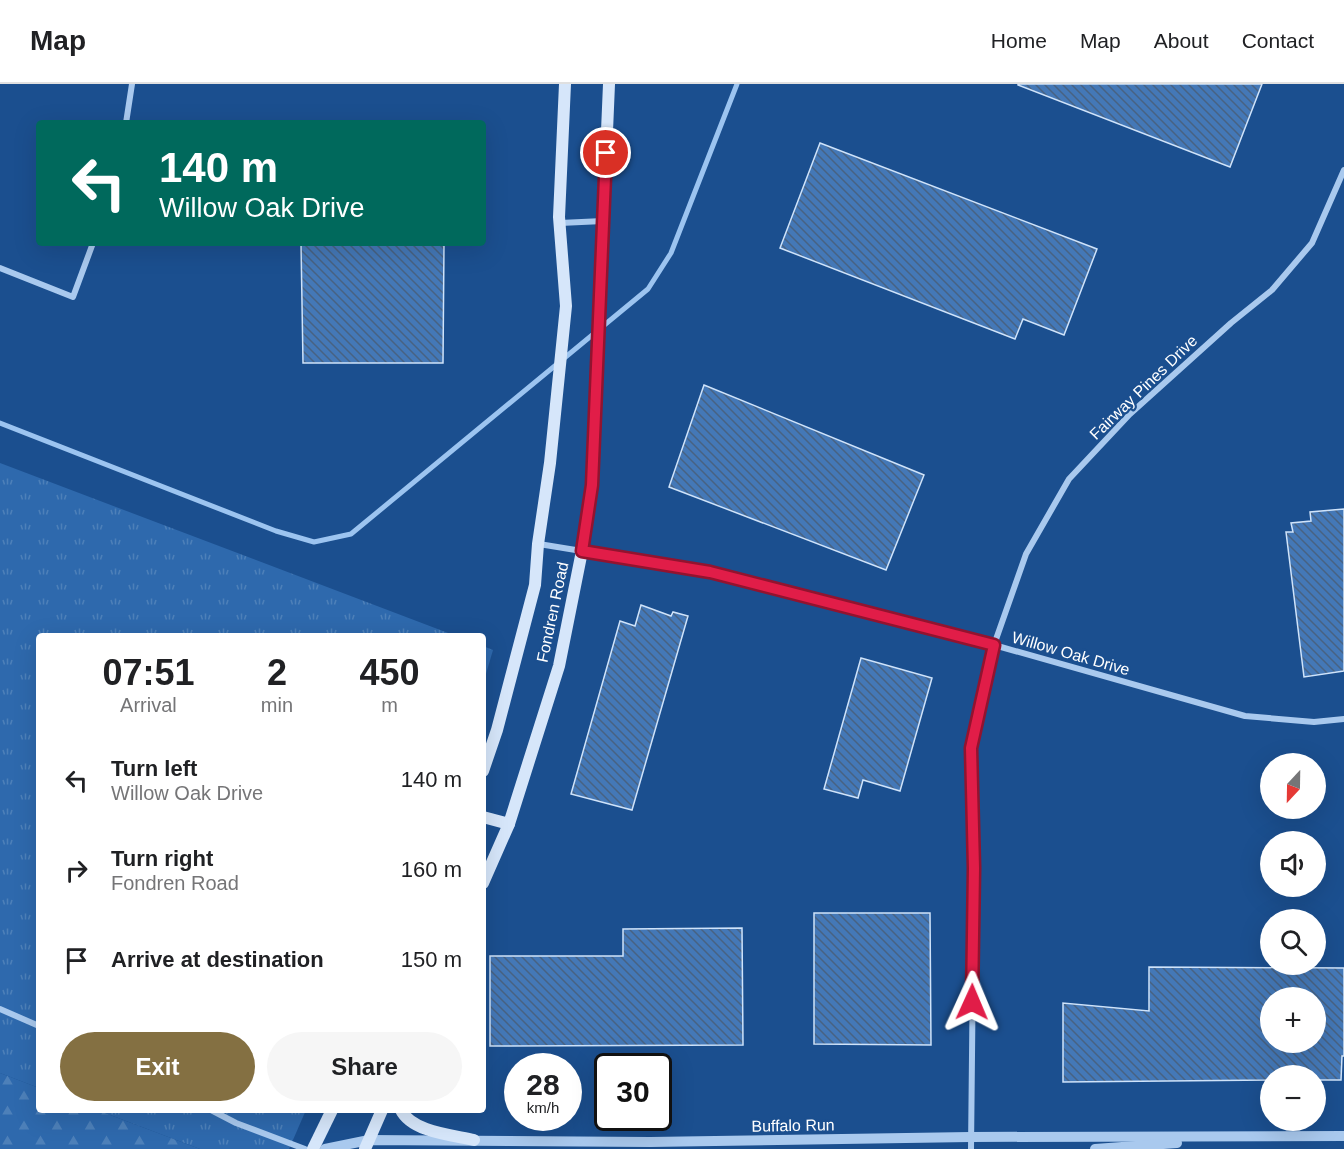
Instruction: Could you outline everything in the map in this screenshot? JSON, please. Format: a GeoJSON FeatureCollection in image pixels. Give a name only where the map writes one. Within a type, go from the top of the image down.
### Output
{"type":"FeatureCollection","features":[{"type":"Feature","properties":{"kind":"main road","name":"Fondren Road"},"geometry":{"type":"LineString","coordinates":[[486,762],[497,730],[535,585],[538,544],[550,464],[566,306],[560,223],[565,84]]}},
{"type":"Feature","properties":{"kind":"main road","name":"Fondren Road"},"geometry":{"type":"LineString","coordinates":[[486,876],[509,824],[559,666],[582,551],[592,485],[609,84]]}},
{"type":"Feature","properties":{"kind":"main road"},"geometry":{"type":"LineString","coordinates":[[486,818],[509,824]]}},
{"type":"Feature","properties":{"kind":"main road"},"geometry":{"type":"LineString","coordinates":[[313,1149],[331,1113]]}},
{"type":"Feature","properties":{"kind":"main road"},"geometry":{"type":"LineString","coordinates":[[367,1145],[381,1113]]}},
{"type":"Feature","properties":{"kind":"main road"},"geometry":{"type":"LineString","coordinates":[[402,1113],[415,1125],[428,1130],[474,1140]]}},
{"type":"Feature","properties":{"kind":"street"},"geometry":{"type":"LineString","coordinates":[[126,120],[132,84]]}},
{"type":"Feature","properties":{"kind":"street","name":"Fairway Pines Drive"},"geometry":{"type":"LineString","coordinates":[[971,1149],[974,868],[971,748],[994,645],[1026,554],[1069,479],[1130,414],[1231,323],[1272,290],[1312,243],[1344,170]]}},
{"type":"Feature","properties":{"kind":"street"},"geometry":{"type":"LineString","coordinates":[[560,223],[603,221]]}},
{"type":"Feature","properties":{"kind":"street"},"geometry":{"type":"LineString","coordinates":[[0,268],[74,297],[92,246]]}},
{"type":"Feature","properties":{"kind":"street","name":"Willow Oak Drive"},"geometry":{"type":"LineString","coordinates":[[538,544],[710,572],[994,645],[1245,716],[1314,722],[1344,719]]}},
{"type":"Feature","properties":{"kind":"street"},"geometry":{"type":"LineString","coordinates":[[0,1009],[36,1025]]}},
{"type":"Feature","properties":{"kind":"street"},"geometry":{"type":"LineString","coordinates":[[217,1113],[236,1123],[304,1149]]}},
{"type":"Feature","properties":{"kind":"street","name":"Buffalo Run"},"geometry":{"type":"LineString","coordinates":[[1095,1149],[1261,1136]]}},
{"type":"Feature","properties":{"kind":"street","name":"Buffalo Run"},"geometry":{"type":"LineString","coordinates":[[325,1149],[474,1140],[576,1145],[970,1137],[1344,1136]]}},
{"type":"Feature","properties":{"kind":"green space"},"geometry":{"type":"Polygon","coordinates":[[[0,463],[448,633],[36,633],[36,1087],[0,1073],[0,463]]]}},
{"type":"Feature","properties":{"kind":"green space"},"geometry":{"type":"Polygon","coordinates":[[[486,647],[493,650],[486,674],[486,647]]]}},
{"type":"Feature","properties":{"kind":"green space"},"geometry":{"type":"Polygon","coordinates":[[[0,1073],[36,1087],[36,1113],[105,1113],[200,1149],[0,1149],[0,1073]]]}},
{"type":"Feature","properties":{"kind":"green space"},"geometry":{"type":"Polygon","coordinates":[[[105,1113],[305,1113],[289,1149],[200,1149],[105,1113]]]}},
{"type":"Feature","properties":{"kind":"building"},"geometry":{"type":"Polygon","coordinates":[[[1018,84],[1262,84],[1230,167],[1018,84]]]}},
{"type":"Feature","properties":{"kind":"building"},"geometry":{"type":"Polygon","coordinates":[[[820,143],[1097,249],[1064,335],[1023,319],[1015,339],[780,248],[820,143]]]}},
{"type":"Feature","properties":{"kind":"building"},"geometry":{"type":"Polygon","coordinates":[[[301,246],[444,246],[443,363],[303,363],[301,246]]]}},
{"type":"Feature","properties":{"kind":"building"},"geometry":{"type":"Polygon","coordinates":[[[704,385],[924,475],[886,570],[669,487],[704,385]]]}},
{"type":"Feature","properties":{"kind":"building"},"geometry":{"type":"Polygon","coordinates":[[[1344,509],[1344,671],[1304,677],[1286,532],[1293,532],[1291,523],[1311,521],[1310,512],[1344,509]]]}},
{"type":"Feature","properties":{"kind":"building"},"geometry":{"type":"Polygon","coordinates":[[[641,605],[671,616],[673,612],[688,616],[632,810],[571,794],[620,621],[635,626],[641,605]]]}},
{"type":"Feature","properties":{"kind":"building"},"geometry":{"type":"Polygon","coordinates":[[[861,658],[932,678],[900,791],[863,780],[858,798],[824,789],[861,658]]]}},
{"type":"Feature","properties":{"kind":"building"},"geometry":{"type":"Polygon","coordinates":[[[814,913],[930,913],[931,1045],[814,1044],[814,913]]]}},
{"type":"Feature","properties":{"kind":"building"},"geometry":{"type":"Polygon","coordinates":[[[742,928],[743,1045],[490,1046],[490,956],[623,956],[623,929],[742,928]]]}},
{"type":"Feature","properties":{"kind":"building"},"geometry":{"type":"Polygon","coordinates":[[[1149,967],[1260,968],[1260,975],[1326,975],[1326,968],[1344,968],[1344,1056],[1342,1056],[1341,1080],[1326,1080],[1326,1065],[1260,1065],[1260,1080],[1063,1082],[1063,1003],[1149,1011],[1149,967]]]}},
{"type":"Feature","properties":{"kind":"waterway"},"geometry":{"type":"LineString","coordinates":[[0,423],[276,531],[314,542],[351,534],[648,289],[671,253],[737,84]]}},
{"type":"Feature","properties":{"kind":"route"},"geometry":{"type":"LineString","coordinates":[[606,153],[592,485],[582,551],[710,572],[994,645],[971,748],[974,868],[972,1002]]}}]}
